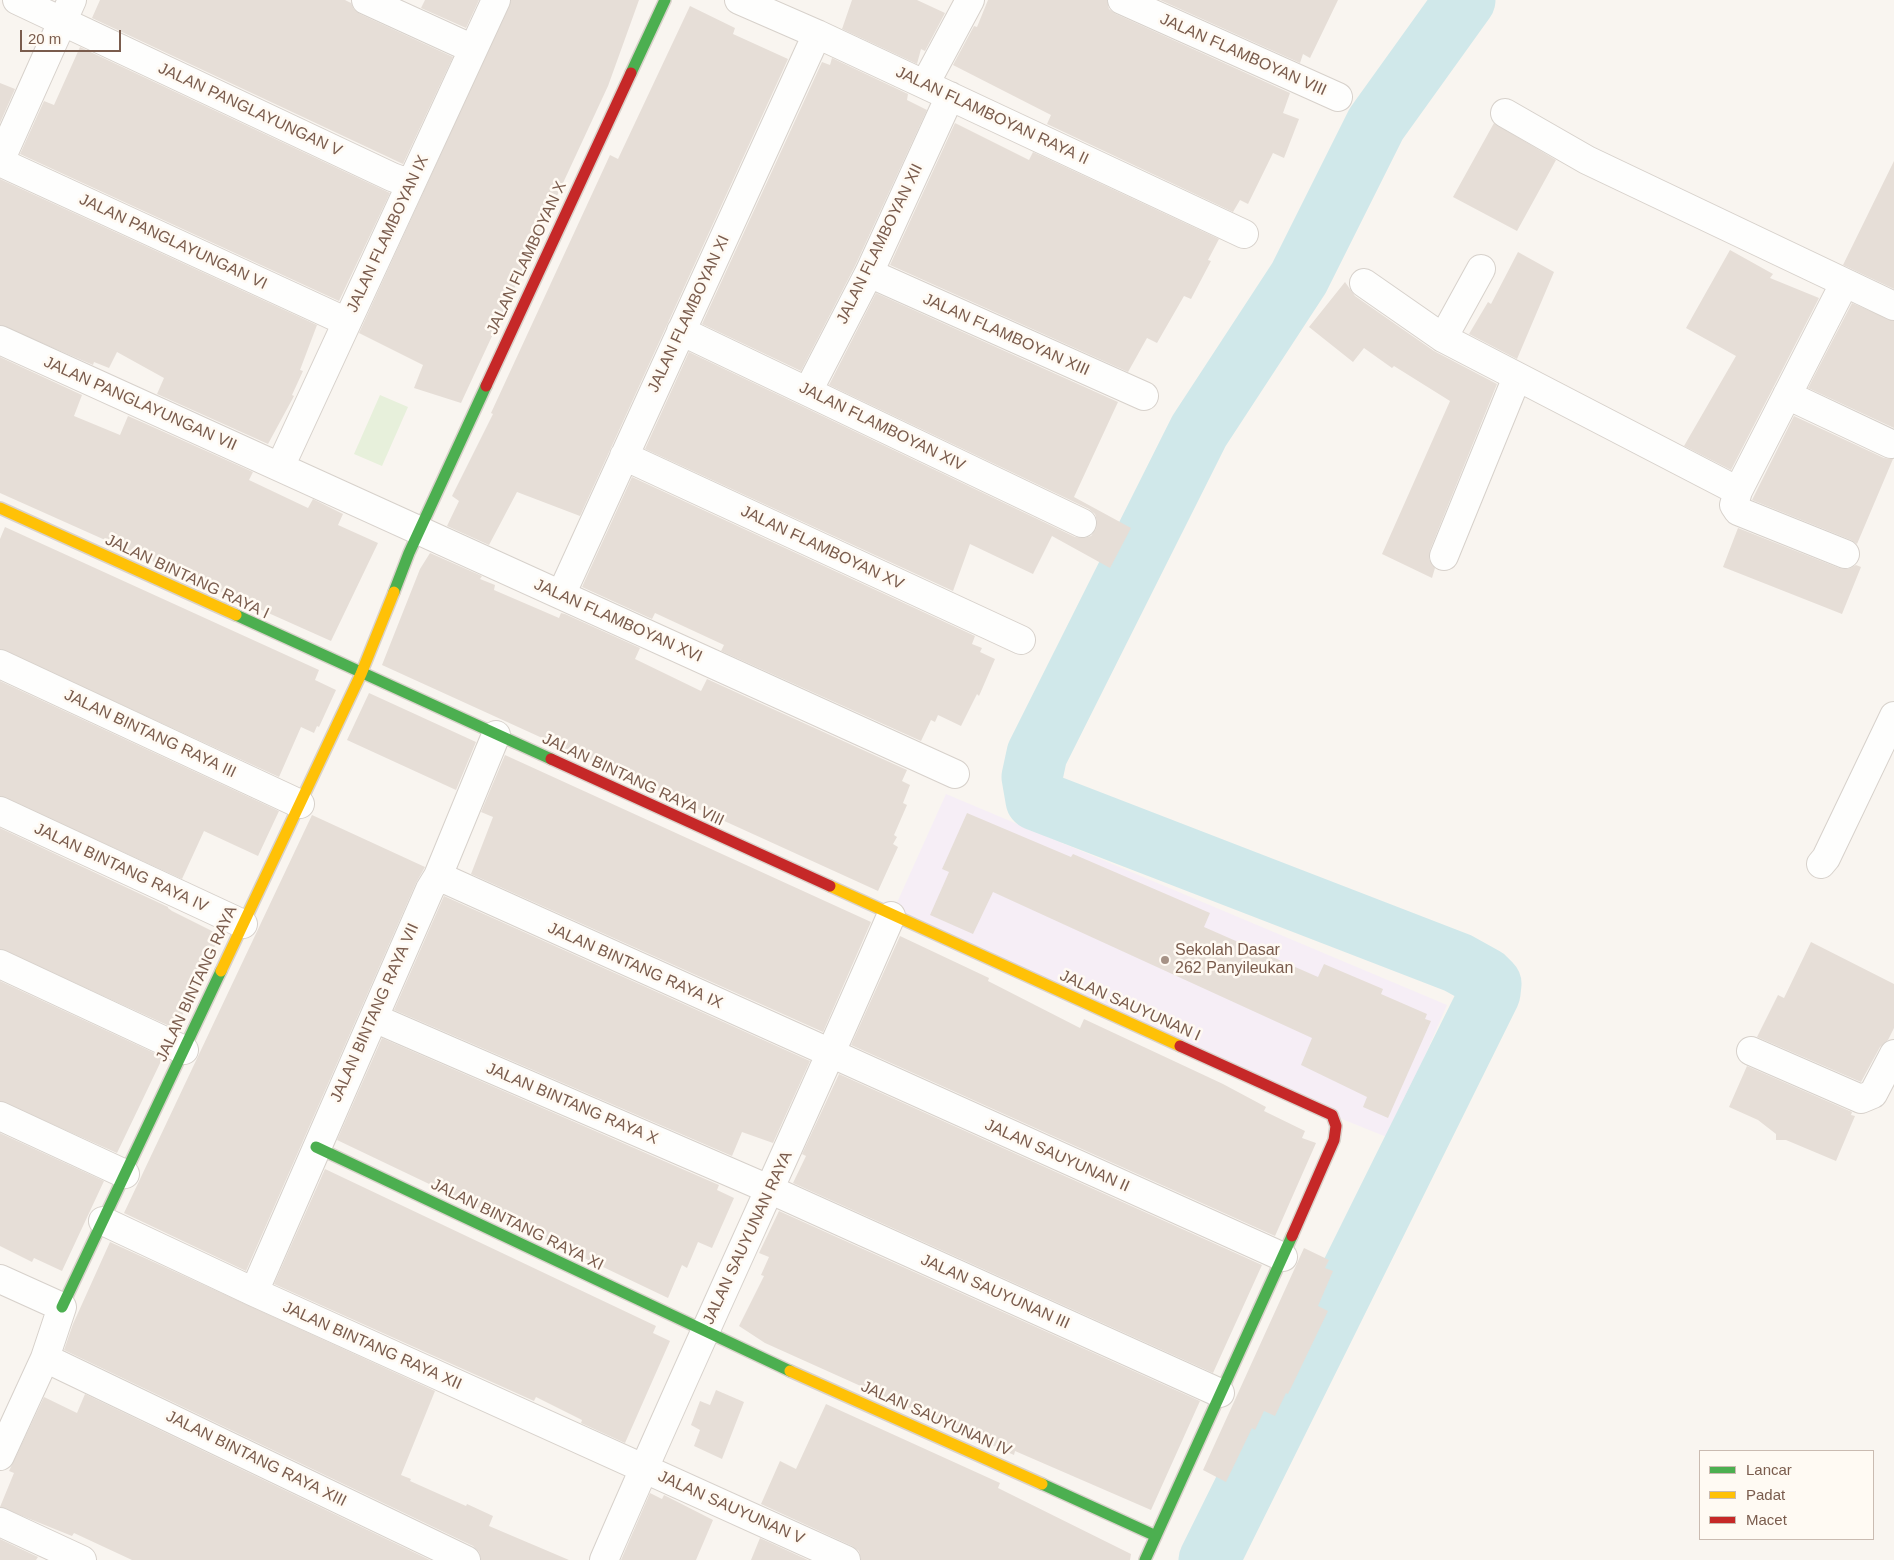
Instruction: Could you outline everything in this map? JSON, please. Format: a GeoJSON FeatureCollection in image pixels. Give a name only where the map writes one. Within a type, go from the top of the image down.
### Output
{"type":"FeatureCollection","features":[{"type":"Feature","properties":{"kind":"street","name":"JALAN PANGLAYUNGAN V"},"geometry":{"type":"LineString","coordinates":[[17,0],[67,10],[392,178],[411,184]]}},
{"type":"Feature","properties":{"kind":"street"},"geometry":{"type":"LineString","coordinates":[[366,0],[473,49]]}},
{"type":"Feature","properties":{"kind":"street","name":"JALAN FLAMBOYAN IX"},"geometry":{"type":"LineString","coordinates":[[280,467],[496,0]]}},
{"type":"Feature","properties":{"kind":"street","name":"JALAN FLAMBOYAN X"},"geometry":{"type":"LineString","coordinates":[[361,674],[420,530],[665,0]]}},
{"type":"Feature","properties":{"kind":"street","name":"JALAN FLAMBOYAN RAYA II"},"geometry":{"type":"LineString","coordinates":[[739,0],[794,11],[817,34],[1244,234]]}},
{"type":"Feature","properties":{"kind":"street"},"geometry":{"type":"LineString","coordinates":[[925,84],[970,0]]}},
{"type":"Feature","properties":{"kind":"street","name":"JALAN FLAMBOYAN VIII"},"geometry":{"type":"LineString","coordinates":[[1122,0],[1338,97]]}},
{"type":"Feature","properties":{"kind":"street"},"geometry":{"type":"LineString","coordinates":[[0,162],[67,10]]}},
{"type":"Feature","properties":{"kind":"street","name":"JALAN FLAMBOYAN XI"},"geometry":{"type":"LineString","coordinates":[[561,595],[817,34]]}},
{"type":"Feature","properties":{"kind":"street","name":"JALAN FLAMBOYAN XII"},"geometry":{"type":"LineString","coordinates":[[808,391],[869,273],[950,96]]}},
{"type":"Feature","properties":{"kind":"street"},"geometry":{"type":"LineString","coordinates":[[1505,113],[1586,160],[1844,284],[1894,306]]}},
{"type":"Feature","properties":{"kind":"street","name":"JALAN PANGLAYUNGAN VI"},"geometry":{"type":"LineString","coordinates":[[0,162],[347,322]]}},
{"type":"Feature","properties":{"kind":"street"},"geometry":{"type":"LineString","coordinates":[[1443,338],[1481,269]]}},
{"type":"Feature","properties":{"kind":"street","name":"JALAN FLAMBOYAN XIII"},"geometry":{"type":"LineString","coordinates":[[869,273],[1144,396]]}},
{"type":"Feature","properties":{"kind":"street"},"geometry":{"type":"LineString","coordinates":[[1364,283],[1443,338],[1738,491]]}},
{"type":"Feature","properties":{"kind":"street"},"geometry":{"type":"LineString","coordinates":[[1844,284],[1738,491],[1734,505],[1738,511],[1845,554]]}},
{"type":"Feature","properties":{"kind":"street","name":"JALAN FLAMBOYAN XIV"},"geometry":{"type":"LineString","coordinates":[[681,331],[1082,523]]}},
{"type":"Feature","properties":{"kind":"street","name":"JALAN PANGLAYUNGAN VII"},"geometry":{"type":"LineString","coordinates":[[0,340],[280,467]]}},
{"type":"Feature","properties":{"kind":"street"},"geometry":{"type":"LineString","coordinates":[[1444,556],[1517,377]]}},
{"type":"Feature","properties":{"kind":"street"},"geometry":{"type":"LineString","coordinates":[[1787,395],[1891,444]]}},
{"type":"Feature","properties":{"kind":"street","name":"JALAN FLAMBOYAN XV"},"geometry":{"type":"LineString","coordinates":[[624,456],[1021,640]]}},
{"type":"Feature","properties":{"kind":"street","name":"JALAN FLAMBOYAN XVI"},"geometry":{"type":"LineString","coordinates":[[280,467],[955,774]]}},
{"type":"Feature","properties":{"kind":"street","name":"JALAN BINTANG RAYA I"},"geometry":{"type":"LineString","coordinates":[[2,515],[361,674]]}},
{"type":"Feature","properties":{"kind":"street","name":"JALAN BINTANG RAYA III"},"geometry":{"type":"LineString","coordinates":[[0,664],[300,804]]}},
{"type":"Feature","properties":{"kind":"street","name":"JALAN BINTANG RAYA VIII"},"geometry":{"type":"LineString","coordinates":[[361,674],[892,916]]}},
{"type":"Feature","properties":{"kind":"street","name":"JALAN BINTANG RAYA"},"geometry":{"type":"LineString","coordinates":[[62,1307],[361,674]]}},
{"type":"Feature","properties":{"kind":"street"},"geometry":{"type":"LineString","coordinates":[[1821,864],[1826,858],[1894,716]]}},
{"type":"Feature","properties":{"kind":"street","name":"JALAN BINTANG RAYA VII"},"geometry":{"type":"LineString","coordinates":[[254,1292],[430,889],[438,876],[496,735]]}},
{"type":"Feature","properties":{"kind":"street","name":"JALAN BINTANG RAYA IV"},"geometry":{"type":"LineString","coordinates":[[0,812],[243,924]]}},
{"type":"Feature","properties":{"kind":"street","name":"JALAN BINTANG RAYA IX"},"geometry":{"type":"LineString","coordinates":[[438,876],[831,1055]]}},
{"type":"Feature","properties":{"kind":"street","name":"JALAN SAUYUNAN RAYA"},"geometry":{"type":"LineString","coordinates":[[604,1560],[643,1468],[771,1190],[892,916]]}},
{"type":"Feature","properties":{"kind":"street","name":"JALAN SAUYUNAN I"},"geometry":{"type":"LineString","coordinates":[[892,916],[1332,1115],[1336,1126],[1334,1140],[1284,1258]]}},
{"type":"Feature","properties":{"kind":"street"},"geometry":{"type":"LineString","coordinates":[[0,964],[184,1050]]}},
{"type":"Feature","properties":{"kind":"street","name":"JALAN BINTANG RAYA X"},"geometry":{"type":"LineString","coordinates":[[374,1018],[771,1190]]}},
{"type":"Feature","properties":{"kind":"street"},"geometry":{"type":"LineString","coordinates":[[1752,1051],[1848,1095],[1861,1098],[1873,1094],[1894,1054]]}},
{"type":"Feature","properties":{"kind":"street","name":"JALAN SAUYUNAN II"},"geometry":{"type":"LineString","coordinates":[[831,1055],[1284,1258]]}},
{"type":"Feature","properties":{"kind":"street"},"geometry":{"type":"LineString","coordinates":[[0,1116],[125,1174]]}},
{"type":"Feature","properties":{"kind":"street","name":"JALAN BINTANG RAYA XI"},"geometry":{"type":"LineString","coordinates":[[316,1147],[704,1332]]}},
{"type":"Feature","properties":{"kind":"street","name":"JALAN SAUYUNAN III"},"geometry":{"type":"LineString","coordinates":[[771,1190],[1220,1393]]}},
{"type":"Feature","properties":{"kind":"street","name":"JALAN BINTANG RAYA XII"},"geometry":{"type":"LineString","coordinates":[[103,1220],[254,1292],[643,1468]]}},
{"type":"Feature","properties":{"kind":"street"},"geometry":{"type":"LineString","coordinates":[[1146,1560],[1220,1393],[1284,1258]]}},
{"type":"Feature","properties":{"kind":"street"},"geometry":{"type":"LineString","coordinates":[[0,1279],[62,1307],[45,1358],[0,1456]]}},
{"type":"Feature","properties":{"kind":"street","name":"JALAN SAUYUNAN IV"},"geometry":{"type":"LineString","coordinates":[[704,1332],[1156,1536]]}},
{"type":"Feature","properties":{"kind":"street","name":"JALAN BINTANG RAYA XIII"},"geometry":{"type":"LineString","coordinates":[[45,1358],[466,1560]]}},
{"type":"Feature","properties":{"kind":"street","name":"JALAN SAUYUNAN V"},"geometry":{"type":"LineString","coordinates":[[643,1468],[846,1560]]}},
{"type":"Feature","properties":{"kind":"street"},"geometry":{"type":"LineString","coordinates":[[0,1522],[82,1560]]}},
{"type":"Feature","properties":{"kind":"shaded area","name":"Sekolah Dasar 262 Panyileukan"},"geometry":{"type":"Polygon","coordinates":[[[946,794],[1447,1005],[1389,1138],[1332,1115],[891,916],[946,794]]]}},
{"type":"Feature","properties":{"kind":"green space"},"geometry":{"type":"Polygon","coordinates":[[[380,395],[408,407],[382,466],[354,454],[380,395]]]}},
{"type":"Feature","properties":{"kind":"building"},"geometry":{"type":"Polygon","coordinates":[[[100,0],[345,0],[351,3],[360,14],[453,57],[403,164],[92,18],[100,0]]]}},
{"type":"Feature","properties":{"kind":"building"},"geometry":{"type":"Polygon","coordinates":[[[425,0],[479,0],[466,28],[421,8],[425,0]]]}},
{"type":"Feature","properties":{"kind":"building"},"geometry":{"type":"Polygon","coordinates":[[[511,0],[639,0],[608,86],[461,403],[414,388],[423,365],[359,333],[511,0]]]}},
{"type":"Feature","properties":{"kind":"building"},"geometry":{"type":"Polygon","coordinates":[[[852,0],[917,0],[945,13],[925,51],[921,49],[917,64],[842,29],[852,0]]]}},
{"type":"Feature","properties":{"kind":"building"},"geometry":{"type":"Polygon","coordinates":[[[988,0],[1107,0],[1109,9],[1116,14],[1290,93],[1283,113],[1299,119],[1284,158],[1273,153],[1248,204],[1240,200],[1233,212],[1047,124],[1051,115],[953,65],[974,26],[977,27],[988,0]]]}},
{"type":"Feature","properties":{"kind":"building"},"geometry":{"type":"Polygon","coordinates":[[[1160,0],[1338,0],[1310,58],[1303,54],[1300,63],[1160,0]]]}},
{"type":"Feature","properties":{"kind":"building"},"geometry":{"type":"Polygon","coordinates":[[[690,6],[735,28],[733,34],[788,59],[580,516],[517,492],[489,545],[447,526],[459,501],[452,496],[493,414],[491,413],[610,155],[618,159],[690,6]]]}},
{"type":"Feature","properties":{"kind":"building"},"geometry":{"type":"Polygon","coordinates":[[[80,47],[390,193],[339,301],[20,154],[44,101],[54,105],[80,47]]]}},
{"type":"Feature","properties":{"kind":"building"},"geometry":{"type":"Polygon","coordinates":[[[832,58],[908,94],[907,100],[927,110],[855,266],[801,371],[702,324],[822,62],[830,65],[832,58]]]}},
{"type":"Feature","properties":{"kind":"building"},"geometry":{"type":"Polygon","coordinates":[[[0,83],[15,89],[0,123],[0,83]]]}},
{"type":"Feature","properties":{"kind":"building"},"geometry":{"type":"Polygon","coordinates":[[[955,123],[1029,160],[1033,152],[1219,239],[1208,260],[1211,261],[1191,299],[1184,296],[1157,343],[1147,338],[1128,372],[890,265],[955,123]]]}},
{"type":"Feature","properties":{"kind":"building"},"geometry":{"type":"Polygon","coordinates":[[[1494,123],[1556,160],[1517,231],[1453,197],[1494,123]]]}},
{"type":"Feature","properties":{"kind":"building"},"geometry":{"type":"Polygon","coordinates":[[[1894,161],[1894,289],[1843,265],[1894,161]]]}},
{"type":"Feature","properties":{"kind":"building"},"geometry":{"type":"Polygon","coordinates":[[[0,179],[317,325],[300,370],[303,371],[292,395],[294,396],[268,444],[157,394],[164,378],[117,352],[109,368],[94,362],[93,365],[0,325],[0,179]]]}},
{"type":"Feature","properties":{"kind":"building"},"geometry":{"type":"Polygon","coordinates":[[[1730,250],[1773,274],[1770,278],[1819,298],[1731,470],[1684,446],[1736,356],[1686,328],[1730,250]]]}},
{"type":"Feature","properties":{"kind":"building"},"geometry":{"type":"Polygon","coordinates":[[[1518,252],[1554,272],[1517,359],[1469,334],[1488,302],[1491,304],[1518,252]]]}},
{"type":"Feature","properties":{"kind":"building"},"geometry":{"type":"Polygon","coordinates":[[[1345,282],[1355,296],[1434,351],[1497,384],[1430,550],[1429,559],[1435,568],[1432,578],[1382,554],[1450,401],[1394,366],[1392,368],[1364,348],[1353,362],[1309,327],[1345,282]]]}},
{"type":"Feature","properties":{"kind":"building"},"geometry":{"type":"Polygon","coordinates":[[[876,293],[1118,402],[1074,497],[1131,528],[1110,568],[1052,536],[1033,574],[970,544],[953,591],[645,449],[689,352],[1075,537],[1084,538],[1091,536],[1096,529],[1097,521],[1095,514],[1089,509],[829,385],[876,293]]]}},
{"type":"Feature","properties":{"kind":"building"},"geometry":{"type":"Polygon","coordinates":[[[1852,303],[1894,321],[1894,428],[1808,388],[1852,303]]]}},
{"type":"Feature","properties":{"kind":"building"},"geometry":{"type":"Polygon","coordinates":[[[0,357],[82,395],[74,416],[120,435],[128,416],[253,472],[249,480],[308,508],[313,499],[343,514],[338,525],[378,543],[331,641],[0,493],[0,357]]]}},
{"type":"Feature","properties":{"kind":"building"},"geometry":{"type":"Polygon","coordinates":[[[1794,416],[1884,458],[1893,459],[1857,544],[1752,500],[1794,416]]]}},
{"type":"Feature","properties":{"kind":"building"},"geometry":{"type":"Polygon","coordinates":[[[632,477],[975,636],[972,644],[982,648],[980,652],[995,659],[979,696],[977,694],[961,726],[938,715],[935,722],[931,720],[921,741],[721,651],[724,645],[655,613],[652,619],[582,587],[632,477]]]}},
{"type":"Feature","properties":{"kind":"building"},"geometry":{"type":"Polygon","coordinates":[[[5,527],[319,670],[315,680],[336,690],[319,727],[317,726],[314,733],[301,727],[279,777],[0,649],[0,539],[5,527]]]}},
{"type":"Feature","properties":{"kind":"building"},"geometry":{"type":"Polygon","coordinates":[[[1738,528],[1839,568],[1848,569],[1856,565],[1861,567],[1842,614],[1723,567],[1738,528]]]}},
{"type":"Feature","properties":{"kind":"building"},"geometry":{"type":"Polygon","coordinates":[[[430,553],[482,576],[480,579],[495,585],[494,590],[559,618],[561,613],[565,614],[640,648],[635,659],[701,691],[707,679],[907,770],[902,781],[910,785],[903,803],[907,805],[894,835],[897,837],[893,844],[898,847],[878,891],[382,665],[420,569],[430,553]]]}},
{"type":"Feature","properties":{"kind":"building"},"geometry":{"type":"Polygon","coordinates":[[[0,681],[279,811],[258,856],[204,831],[182,879],[0,796],[0,681]]]}},
{"type":"Feature","properties":{"kind":"building"},"geometry":{"type":"Polygon","coordinates":[[[369,693],[476,742],[456,790],[347,740],[369,693]]]}},
{"type":"Feature","properties":{"kind":"building"},"geometry":{"type":"Polygon","coordinates":[[[505,755],[871,922],[823,1032],[471,874],[493,817],[481,812],[505,755]]]}},
{"type":"Feature","properties":{"kind":"building"},"geometry":{"type":"Polygon","coordinates":[[[967,813],[1071,857],[1073,854],[1210,913],[1204,927],[1318,977],[1324,964],[1383,989],[1381,994],[1427,1014],[1425,1019],[1431,1021],[1388,1118],[1363,1107],[1367,1097],[1301,1065],[1312,1038],[993,892],[973,934],[930,915],[949,872],[942,869],[967,813]]]}},
{"type":"Feature","properties":{"kind":"building"},"geometry":{"type":"Polygon","coordinates":[[[312,815],[425,867],[416,883],[246,1271],[124,1213],[312,815]]]}},
{"type":"Feature","properties":{"kind":"building"},"geometry":{"type":"Polygon","coordinates":[[[0,828],[168,907],[172,911],[220,935],[176,1029],[0,949],[0,828]]]}},
{"type":"Feature","properties":{"kind":"building"},"geometry":{"type":"Polygon","coordinates":[[[444,896],[810,1061],[773,1143],[742,1132],[732,1156],[394,1010],[444,896]]]}},
{"type":"Feature","properties":{"kind":"building"},"geometry":{"type":"Polygon","coordinates":[[[900,936],[989,978],[988,981],[1080,1028],[1084,1019],[1223,1084],[1266,1107],[1264,1111],[1305,1131],[1302,1138],[1316,1143],[1275,1236],[851,1045],[900,936]]]}},
{"type":"Feature","properties":{"kind":"building"},"geometry":{"type":"Polygon","coordinates":[[[1811,942],[1894,984],[1894,1028],[1888,1040],[1880,1047],[1861,1082],[1757,1037],[1778,995],[1784,998],[1811,942]]]}},
{"type":"Feature","properties":{"kind":"building"},"geometry":{"type":"Polygon","coordinates":[[[0,981],[163,1057],[117,1153],[0,1101],[0,981]]]}},
{"type":"Feature","properties":{"kind":"building"},"geometry":{"type":"Polygon","coordinates":[[[382,1038],[719,1185],[717,1190],[734,1198],[712,1248],[698,1242],[687,1268],[682,1265],[668,1298],[337,1140],[382,1038]]]}},
{"type":"Feature","properties":{"kind":"building"},"geometry":{"type":"Polygon","coordinates":[[[1747,1066],[1852,1112],[1851,1115],[1855,1116],[1836,1161],[1786,1140],[1776,1140],[1776,1134],[1758,1120],[1729,1107],[1747,1066]]]}},
{"type":"Feature","properties":{"kind":"building"},"geometry":{"type":"Polygon","coordinates":[[[839,1074],[1262,1265],[1213,1373],[793,1183],[806,1156],[802,1154],[839,1074]]]}},
{"type":"Feature","properties":{"kind":"building"},"geometry":{"type":"Polygon","coordinates":[[[0,1133],[104,1181],[62,1271],[34,1258],[32,1262],[0,1246],[0,1133]]]}},
{"type":"Feature","properties":{"kind":"building"},"geometry":{"type":"Polygon","coordinates":[[[325,1169],[656,1326],[653,1333],[670,1341],[625,1443],[581,1423],[582,1420],[536,1397],[534,1401],[274,1284],[325,1169]]]}},
{"type":"Feature","properties":{"kind":"building"},"geometry":{"type":"Polygon","coordinates":[[[779,1211],[1200,1401],[1151,1510],[1015,1451],[1014,1455],[765,1343],[739,1326],[764,1276],[761,1275],[769,1257],[759,1253],[779,1211]]]}},
{"type":"Feature","properties":{"kind":"building"},"geometry":{"type":"Polygon","coordinates":[[[110,1242],[435,1391],[401,1475],[411,1479],[410,1481],[466,1506],[467,1504],[493,1516],[489,1526],[569,1560],[481,1560],[479,1552],[473,1546],[64,1350],[73,1324],[110,1242]]]}},
{"type":"Feature","properties":{"kind":"building"},"geometry":{"type":"Polygon","coordinates":[[[1304,1248],[1329,1260],[1325,1268],[1333,1271],[1318,1306],[1328,1311],[1288,1394],[1286,1393],[1275,1416],[1264,1411],[1255,1430],[1252,1428],[1226,1482],[1203,1470],[1304,1248]]]}},
{"type":"Feature","properties":{"kind":"building"},"geometry":{"type":"Polygon","coordinates":[[[716,1390],[744,1402],[722,1459],[694,1446],[700,1430],[691,1425],[700,1401],[710,1405],[716,1390]]]}},
{"type":"Feature","properties":{"kind":"building"},"geometry":{"type":"Polygon","coordinates":[[[85,1394],[430,1560],[132,1560],[74,1533],[72,1536],[0,1507],[14,1473],[9,1471],[44,1397],[77,1413],[85,1394]]]}},
{"type":"Feature","properties":{"kind":"building"},"geometry":{"type":"Polygon","coordinates":[[[826,1404],[1000,1483],[998,1488],[1131,1554],[1130,1560],[861,1560],[859,1551],[852,1546],[761,1504],[780,1461],[796,1469],[826,1404]]]}},
{"type":"Feature","properties":{"kind":"building"},"geometry":{"type":"Polygon","coordinates":[[[650,1493],[662,1499],[664,1495],[713,1520],[696,1560],[621,1560],[650,1493]]]}},
{"type":"Feature","properties":{"kind":"building"},"geometry":{"type":"Polygon","coordinates":[[[760,1538],[808,1560],[751,1560],[760,1538]]]}},
{"type":"Feature","properties":{"kind":"building"},"geometry":{"type":"Polygon","coordinates":[[[0,1539],[38,1557],[36,1560],[0,1560],[0,1539]]]}},
{"type":"Feature","properties":{"kind":"waterway"},"geometry":{"type":"LineString","coordinates":[[1209,1560],[1490,993],[1491,984],[1485,978],[1458,963],[1036,800],[1032,777],[1037,754],[1199,431],[1299,278],[1376,124],[1465,0]]}},
{"type":"Feature","properties":{"kind":"traffic: fast"},"geometry":{"type":"LineString","coordinates":[[631,73],[665,0]]}},
{"type":"Feature","properties":{"kind":"traffic: fast"},"geometry":{"type":"LineString","coordinates":[[394,592],[409,553],[486,386]]}},
{"type":"Feature","properties":{"kind":"traffic: fast"},"geometry":{"type":"LineString","coordinates":[[236,615],[551,759]]}},
{"type":"Feature","properties":{"kind":"traffic: fast"},"geometry":{"type":"LineString","coordinates":[[62,1307],[221,971]]}},
{"type":"Feature","properties":{"kind":"traffic: fast"},"geometry":{"type":"LineString","coordinates":[[316,1147],[790,1371]]}},
{"type":"Feature","properties":{"kind":"traffic: fast"},"geometry":{"type":"LineString","coordinates":[[1145,1560],[1292,1236]]}},
{"type":"Feature","properties":{"kind":"traffic: fast"},"geometry":{"type":"LineString","coordinates":[[1042,1484],[1156,1536]]}},
{"type":"Feature","properties":{"kind":"traffic: slow"},"geometry":{"type":"LineString","coordinates":[[0,508],[236,615]]}},
{"type":"Feature","properties":{"kind":"traffic: slow"},"geometry":{"type":"LineString","coordinates":[[221,971],[361,674],[394,592]]}},
{"type":"Feature","properties":{"kind":"traffic: slow"},"geometry":{"type":"LineString","coordinates":[[830,886],[1180,1046]]}},
{"type":"Feature","properties":{"kind":"traffic: slow"},"geometry":{"type":"LineString","coordinates":[[790,1371],[1042,1484]]}},
{"type":"Feature","properties":{"kind":"traffic: jam"},"geometry":{"type":"LineString","coordinates":[[486,386],[631,73]]}},
{"type":"Feature","properties":{"kind":"traffic: jam"},"geometry":{"type":"LineString","coordinates":[[551,759],[830,886]]}},
{"type":"Feature","properties":{"kind":"traffic: jam"},"geometry":{"type":"LineString","coordinates":[[1180,1046],[1332,1115],[1336,1126],[1334,1140],[1292,1236]]}},
{"type":"Feature","properties":{"kind":"place","name":"Sekolah Dasar 262 Panyileukan"},"geometry":{"type":"Point","coordinates":[1165,960]}}]}
